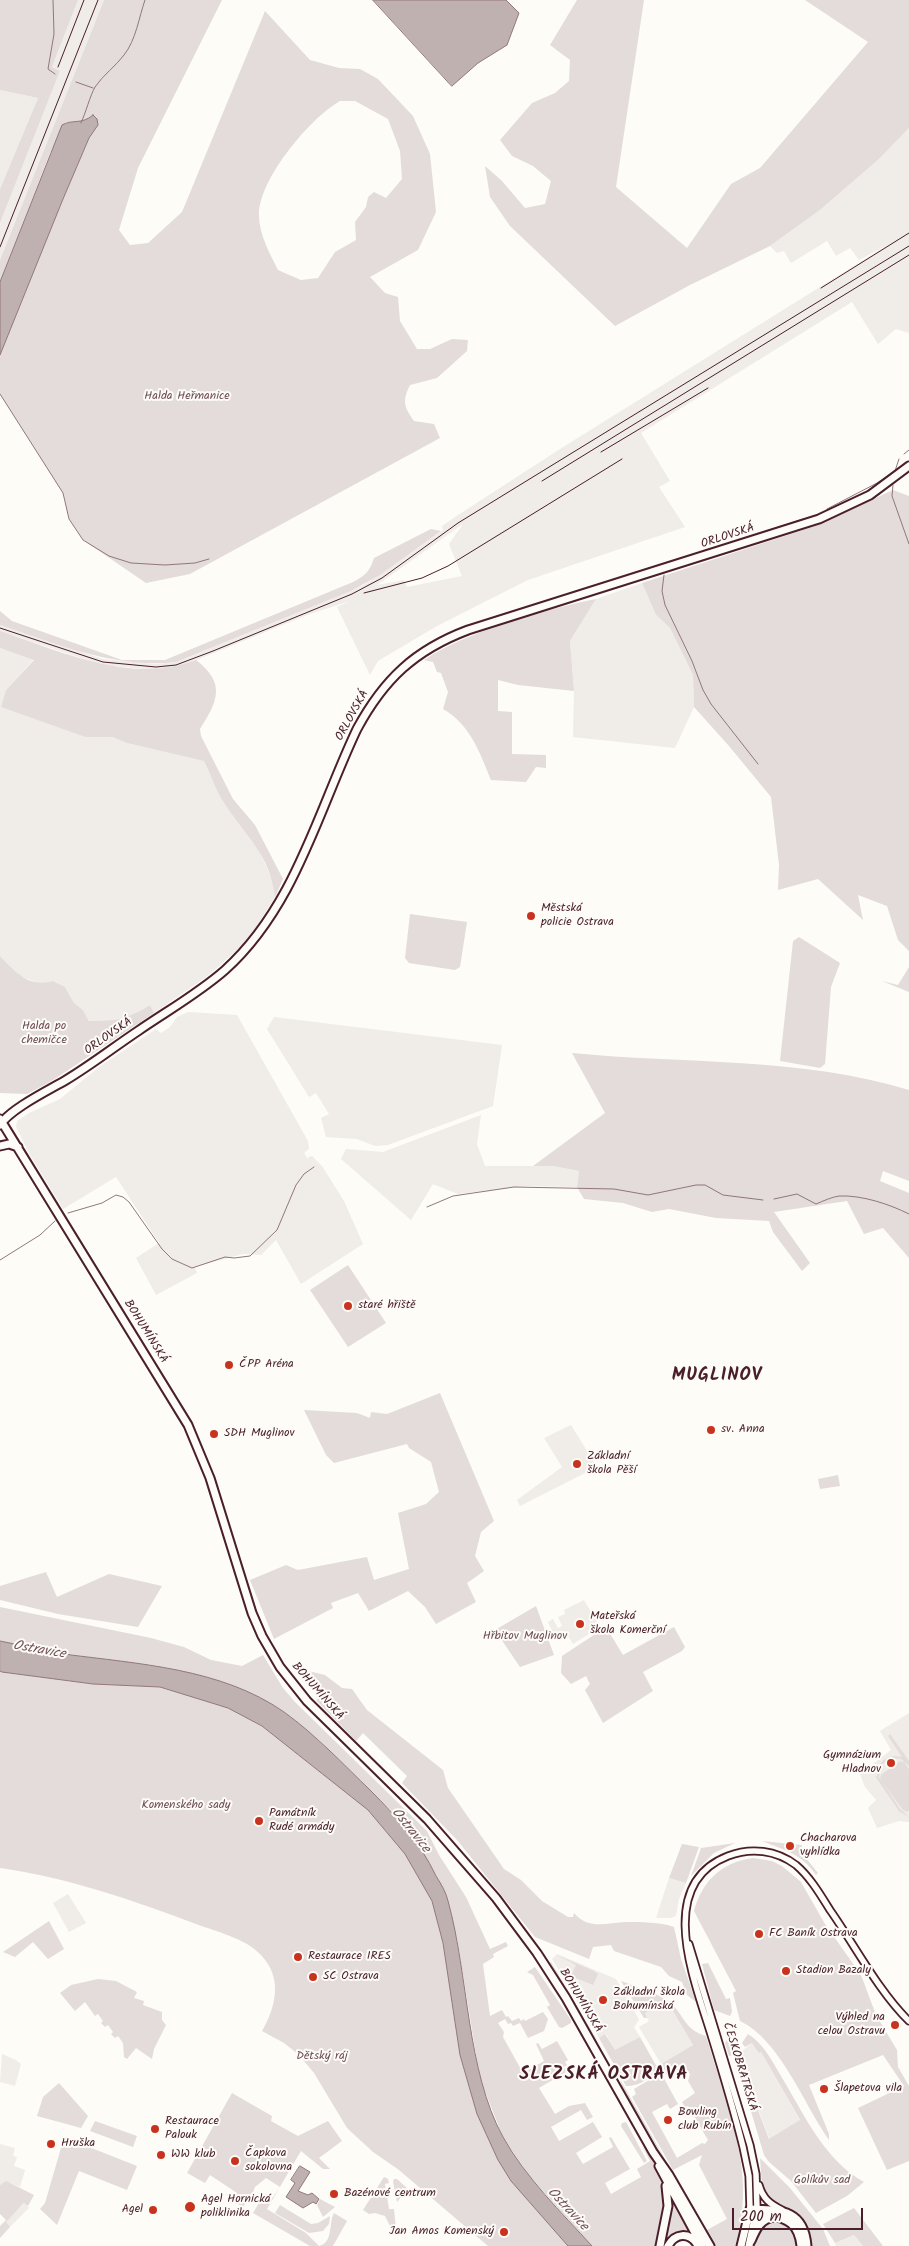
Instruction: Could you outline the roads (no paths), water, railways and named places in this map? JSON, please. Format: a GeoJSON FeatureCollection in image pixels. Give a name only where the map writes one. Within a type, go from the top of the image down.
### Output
{"type":"FeatureCollection","features":[{"type":"Feature","properties":{"kind":"main road","name":"ORLOVSKÁ"},"geometry":{"type":"LineString","coordinates":[[1,1122],[210,983],[238,958],[258,936],[274,914],[291,881],[357,729],[370,705],[385,685],[409,662],[449,638],[476,628],[819,519],[870,495],[909,466]]}},
{"type":"Feature","properties":{"kind":"main road","name":"BOHUMÍNSKÁ"},"geometry":{"type":"LineString","coordinates":[[1,1122],[188,1425],[210,1478],[252,1614],[280,1667],[307,1701],[434,1826],[496,1898],[537,1953],[566,1998],[653,2152],[669,2175],[710,2246]]}},
{"type":"Feature","properties":{"kind":"main road"},"geometry":{"type":"LineString","coordinates":[[0,1146],[10,1144],[18,1147]]}},
{"type":"Feature","properties":{"kind":"main road","name":"BOHUMÍNSKÁ"},"geometry":{"type":"LineString","coordinates":[[653,2152],[664,2178],[701,2246]]}},
{"type":"Feature","properties":{"kind":"main road"},"geometry":{"type":"LineString","coordinates":[[660,2246],[668,2206],[664,2178]]}},
{"type":"Feature","properties":{"kind":"main road"},"geometry":{"type":"LineString","coordinates":[[753,2209],[770,2208],[793,2224],[801,2246]]}},
{"type":"Feature","properties":{"kind":"main road","name":"ČESKOBRATRSKÁ"},"geometry":{"type":"LineString","coordinates":[[750,2244],[753,2209]]}},
{"type":"Feature","properties":{"kind":"main road","name":"ČESKOBRATRSKÁ"},"geometry":{"type":"LineString","coordinates":[[741,2246],[753,2209]]}},
{"type":"Feature","properties":{"kind":"main road"},"geometry":{"type":"LineString","coordinates":[[750,2244],[757,2227],[762,2222],[770,2217],[790,2214],[801,2227],[807,2246]]}},
{"type":"Feature","properties":{"kind":"main road"},"geometry":{"type":"LineString","coordinates":[[668,2246],[675,2238],[685,2235],[692,2237],[701,2246]]}},
{"type":"Feature","properties":{"kind":"street","name":"ČESKOBRATRSKÁ"},"geometry":{"type":"LineString","coordinates":[[753,2209],[743,2147],[688,1958],[684,1923],[688,1899],[695,1883],[710,1867],[720,1860],[740,1852],[761,1851],[777,1854],[794,1864],[806,1876],[877,1980],[909,2021]]}},
{"type":"Feature","properties":{"kind":"street","name":"ČESKOBRATRSKÁ"},"geometry":{"type":"LineString","coordinates":[[686,1934],[742,2115],[756,2174],[753,2209]]}},
{"type":"Feature","properties":{"kind":"street"},"geometry":{"type":"LineString","coordinates":[[756,2174],[763,2197],[780,2215]]}},
{"type":"Feature","properties":{"kind":"water"},"geometry":{"type":"Polygon","coordinates":[[[373,0],[506,0],[519,13],[507,45],[478,63],[452,86],[373,0]]]}},
{"type":"Feature","properties":{"kind":"water"},"geometry":{"type":"Polygon","coordinates":[[[93,115],[97,119],[98,125],[89,138],[63,199],[0,355],[0,282],[62,125],[85,120],[93,115]]]}},
{"type":"Feature","properties":{"kind":"water","name":"Ostravice"},"geometry":{"type":"Polygon","coordinates":[[[0,1641],[56,1653],[178,1670],[233,1686],[259,1697],[296,1721],[381,1801],[399,1820],[423,1852],[446,1894],[455,1930],[475,2052],[482,2082],[491,2110],[503,2137],[533,2181],[592,2246],[568,2246],[511,2181],[498,2160],[477,2114],[460,2055],[443,1943],[432,1901],[405,1854],[368,1810],[262,1726],[228,1708],[160,1687],[93,1684],[2,1672],[0,1671],[0,1641]]]}},
{"type":"Feature","properties":{"kind":"water"},"geometry":{"type":"Polygon","coordinates":[[[300,2166],[310,2172],[298,2191],[308,2195],[312,2193],[319,2199],[316,2204],[313,2202],[303,2208],[286,2197],[295,2183],[291,2180],[300,2166]]]}},
{"type":"Feature","properties":{"kind":"waterway"},"geometry":{"type":"LineString","coordinates":[[53,0],[54,34],[48,69],[55,74]]}},
{"type":"Feature","properties":{"kind":"waterway"},"geometry":{"type":"LineString","coordinates":[[81,123],[95,87],[128,49],[145,0]]}},
{"type":"Feature","properties":{"kind":"waterway"},"geometry":{"type":"LineString","coordinates":[[76,82],[93,88]]}},
{"type":"Feature","properties":{"kind":"waterway"},"geometry":{"type":"LineString","coordinates":[[0,394],[63,493],[69,519],[83,540],[109,556],[131,563],[165,565],[195,563],[209,559]]}},
{"type":"Feature","properties":{"kind":"waterway"},"geometry":{"type":"LineString","coordinates":[[904,454],[909,450]]}},
{"type":"Feature","properties":{"kind":"waterway"},"geometry":{"type":"LineString","coordinates":[[894,474],[899,459]]}},
{"type":"Feature","properties":{"kind":"waterway"},"geometry":{"type":"LineString","coordinates":[[827,509],[877,483],[895,471]]}},
{"type":"Feature","properties":{"kind":"waterway"},"geometry":{"type":"LineString","coordinates":[[893,485],[892,496],[909,544]]}},
{"type":"Feature","properties":{"kind":"waterway"},"geometry":{"type":"LineString","coordinates":[[668,563],[803,519]]}},
{"type":"Feature","properties":{"kind":"waterway"},"geometry":{"type":"LineString","coordinates":[[664,575],[662,591],[665,605],[692,661],[703,690],[711,704],[758,764]]}},
{"type":"Feature","properties":{"kind":"waterway"},"geometry":{"type":"LineString","coordinates":[[68,1213],[102,1203],[116,1195],[123,1197],[129,1202],[162,1249],[172,1259],[192,1268],[225,1257],[250,1256],[277,1230],[296,1185],[304,1174],[314,1167]]}},
{"type":"Feature","properties":{"kind":"waterway"},"geometry":{"type":"LineString","coordinates":[[427,1207],[453,1196],[514,1187],[614,1189],[648,1195],[696,1185],[705,1185],[723,1195],[763,1200]]}},
{"type":"Feature","properties":{"kind":"waterway"},"geometry":{"type":"LineString","coordinates":[[774,1199],[797,1194],[816,1204],[830,1198],[848,1196],[884,1204],[909,1214]]}},
{"type":"Feature","properties":{"kind":"waterway"},"geometry":{"type":"LineString","coordinates":[[0,1260],[40,1235],[55,1221]]}},
{"type":"Feature","properties":{"kind":"railway"},"geometry":{"type":"LineString","coordinates":[[58,67],[84,0]]}},
{"type":"Feature","properties":{"kind":"railway"},"geometry":{"type":"LineString","coordinates":[[0,247],[98,0]]}},
{"type":"Feature","properties":{"kind":"railway"},"geometry":{"type":"LineString","coordinates":[[821,288],[909,233]]}},
{"type":"Feature","properties":{"kind":"railway"},"geometry":{"type":"LineString","coordinates":[[0,628],[103,662],[156,667],[176,665],[352,594],[382,578],[458,523],[909,246]]}},
{"type":"Feature","properties":{"kind":"railway"},"geometry":{"type":"LineString","coordinates":[[542,481],[909,255]]}},
{"type":"Feature","properties":{"kind":"railway"},"geometry":{"type":"LineString","coordinates":[[601,452],[708,388]]}},
{"type":"Feature","properties":{"kind":"railway"},"geometry":{"type":"LineString","coordinates":[[364,593],[422,578],[448,566],[622,459]]}},
{"type":"Feature","properties":{"kind":"place","name":"Městská policie Ostrava"},"geometry":{"type":"Point","coordinates":[531,916]}},
{"type":"Feature","properties":{"kind":"place","name":"staré hřiště"},"geometry":{"type":"Point","coordinates":[348,1306]}},
{"type":"Feature","properties":{"kind":"place","name":"ČPP Aréna"},"geometry":{"type":"Point","coordinates":[229,1365]}},
{"type":"Feature","properties":{"kind":"place","name":"sv. Anna"},"geometry":{"type":"Point","coordinates":[711,1430]}},
{"type":"Feature","properties":{"kind":"place","name":"SDH Muglinov"},"geometry":{"type":"Point","coordinates":[214,1434]}},
{"type":"Feature","properties":{"kind":"place","name":"Základní škola Pěší"},"geometry":{"type":"Point","coordinates":[577,1464]}},
{"type":"Feature","properties":{"kind":"place","name":"Mateřská škola Komerční"},"geometry":{"type":"Point","coordinates":[580,1624]}},
{"type":"Feature","properties":{"kind":"place","name":"Gymnázium Hladnov"},"geometry":{"type":"Point","coordinates":[891,1763]}},
{"type":"Feature","properties":{"kind":"place","name":"Památník Rudé armády"},"geometry":{"type":"Point","coordinates":[259,1821]}},
{"type":"Feature","properties":{"kind":"place","name":"Chacharova vyhlídka"},"geometry":{"type":"Point","coordinates":[790,1846]}},
{"type":"Feature","properties":{"kind":"place","name":"FC Baník Ostrava"},"geometry":{"type":"Point","coordinates":[759,1934]}},
{"type":"Feature","properties":{"kind":"place","name":"Restaurace IRES"},"geometry":{"type":"Point","coordinates":[298,1957]}},
{"type":"Feature","properties":{"kind":"place","name":"Stadion Bazaly"},"geometry":{"type":"Point","coordinates":[786,1971]}},
{"type":"Feature","properties":{"kind":"place","name":"SC Ostrava"},"geometry":{"type":"Point","coordinates":[313,1977]}},
{"type":"Feature","properties":{"kind":"place","name":"Základní škola Bohumínská"},"geometry":{"type":"Point","coordinates":[603,2000]}},
{"type":"Feature","properties":{"kind":"place","name":"Výhled na celou Ostravu"},"geometry":{"type":"Point","coordinates":[895,2025]}},
{"type":"Feature","properties":{"kind":"place","name":"Šlapetova vila"},"geometry":{"type":"Point","coordinates":[824,2089]}},
{"type":"Feature","properties":{"kind":"place","name":"Bowling club Rubín"},"geometry":{"type":"Point","coordinates":[668,2120]}},
{"type":"Feature","properties":{"kind":"place","name":"Restaurace Palouk"},"geometry":{"type":"Point","coordinates":[155,2129]}},
{"type":"Feature","properties":{"kind":"place","name":"Hruška"},"geometry":{"type":"Point","coordinates":[51,2144]}},
{"type":"Feature","properties":{"kind":"place","name":"WW klub"},"geometry":{"type":"Point","coordinates":[161,2155]}},
{"type":"Feature","properties":{"kind":"place","name":"Čapkova sokolovna"},"geometry":{"type":"Point","coordinates":[235,2161]}},
{"type":"Feature","properties":{"kind":"place","name":"Bazénové centrum"},"geometry":{"type":"Point","coordinates":[334,2194]}},
{"type":"Feature","properties":{"kind":"place","name":"Agel Hornická poliklinika"},"geometry":{"type":"Point","coordinates":[190,2207]}},
{"type":"Feature","properties":{"kind":"place","name":"Agel"},"geometry":{"type":"Point","coordinates":[153,2210]}},
{"type":"Feature","properties":{"kind":"place","name":"Jan Amos Komenský"},"geometry":{"type":"Point","coordinates":[504,2232]}},
{"type":"Feature","properties":{"kind":"district","name":"MUGLINOV"},"geometry":{"type":"Point","coordinates":[717,1377]}},
{"type":"Feature","properties":{"kind":"district","name":"SLEZSKÁ OSTRAVA"},"geometry":{"type":"Point","coordinates":[604,2076]}},
{"type":"Feature","properties":{"kind":"park label","name":"Halda Heřmanice"},"geometry":{"type":"Point","coordinates":[187,397]}},
{"type":"Feature","properties":{"kind":"park label","name":"Halda po chemičce"},"geometry":{"type":"Point","coordinates":[44,1034]}},
{"type":"Feature","properties":{"kind":"park label","name":"Hřbitov Muglinov"},"geometry":{"type":"Point","coordinates":[525,1637]}},
{"type":"Feature","properties":{"kind":"park label","name":"Komenského sady"},"geometry":{"type":"Point","coordinates":[186,1806]}},
{"type":"Feature","properties":{"kind":"park label","name":"Dětský ráj"},"geometry":{"type":"Point","coordinates":[322,2057]}},
{"type":"Feature","properties":{"kind":"park label","name":"Golíkův sad"},"geometry":{"type":"Point","coordinates":[822,2181]}}]}
